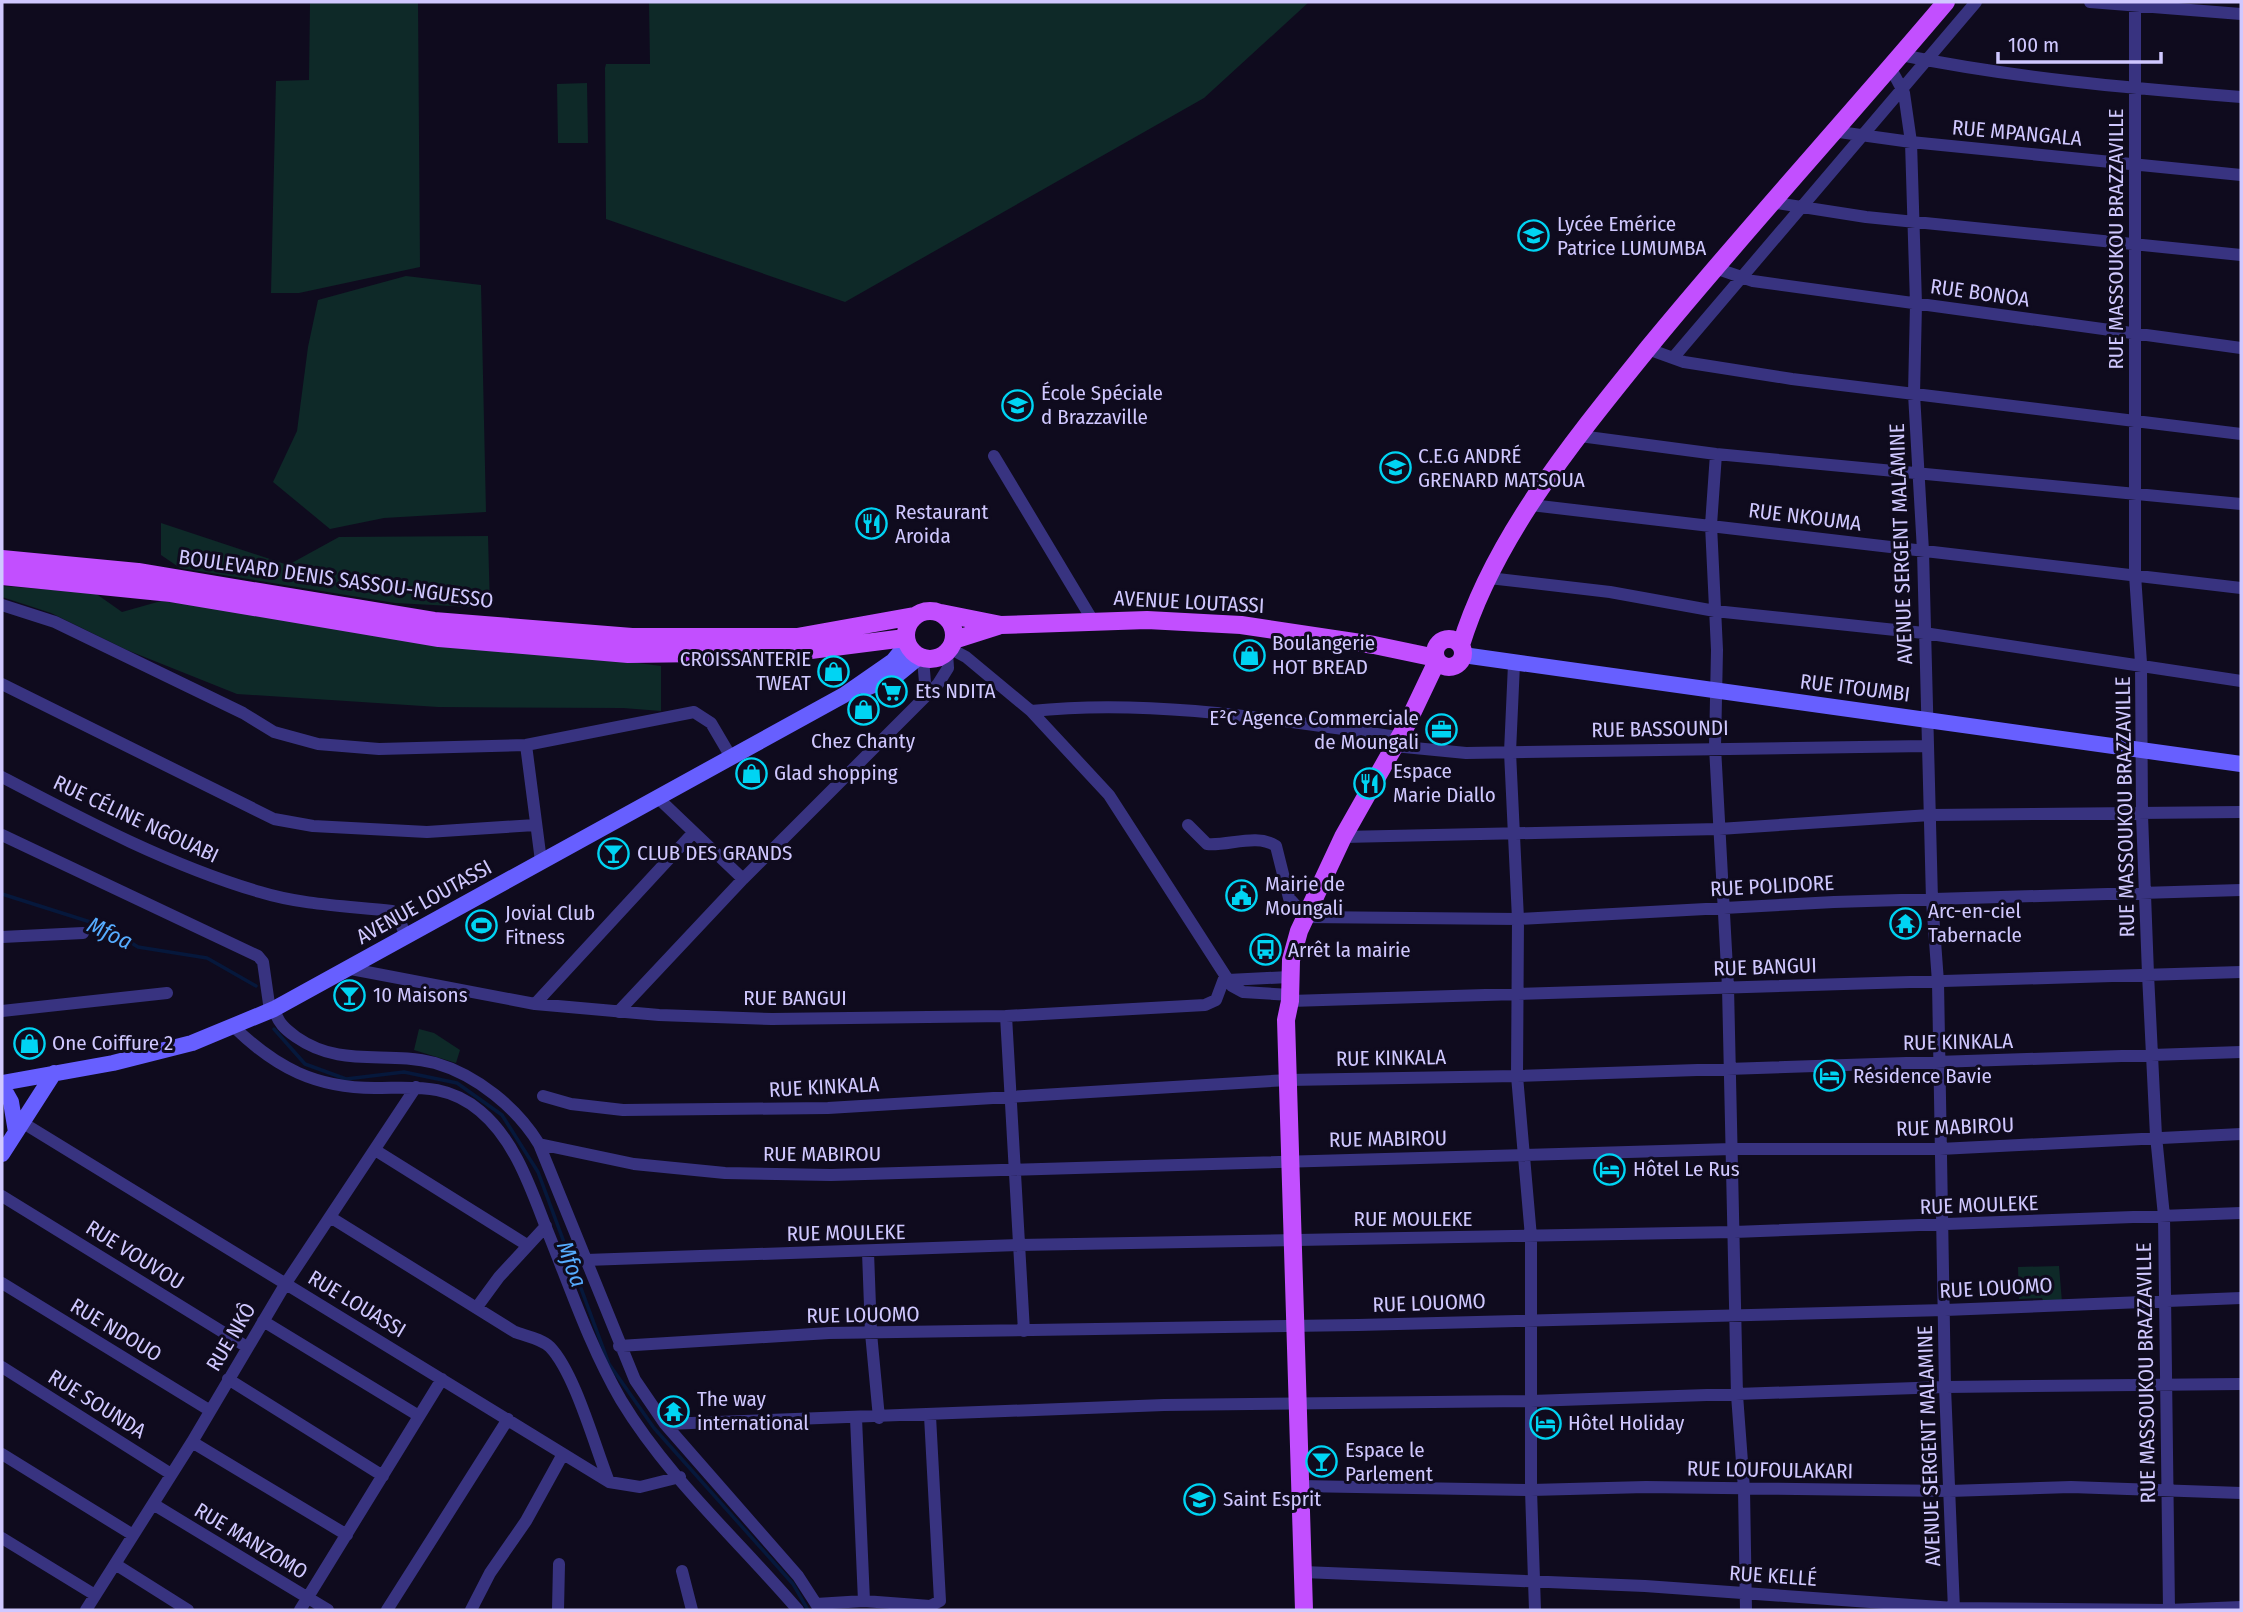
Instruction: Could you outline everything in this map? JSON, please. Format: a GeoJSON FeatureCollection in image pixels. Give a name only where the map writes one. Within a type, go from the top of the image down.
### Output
{"type":"FeatureCollection","features":[{"type":"Feature","properties":{"kind":"main road"},"geometry":{"type":"LineString","coordinates":[[1304,1610],[1299,1486],[1300,1402],[1283,948],[1328,856],[1340,843],[1531,505],[1580,436],[1648,349],[1770,202],[1946,2]]}},
{"type":"Feature","properties":{"kind":"main road","name":"BOULEVARD DENIS SASSOU-NGUESSO"},"geometry":{"type":"LineString","coordinates":[[2,559],[137,581],[434,621],[632,637],[797,636],[914,616]]}},
{"type":"Feature","properties":{"kind":"main road","name":"BOULEVARD DENIS SASSOU-NGUESSO"},"geometry":{"type":"LineString","coordinates":[[2,576],[137,581],[171,593],[439,638],[628,654],[914,649]]}},
{"type":"Feature","properties":{"kind":"main road"},"geometry":{"type":"LineString","coordinates":[[927,611],[941,613],[952,624],[951,647],[936,659],[914,649],[909,623],[914,616],[927,611]]}},
{"type":"Feature","properties":{"kind":"main road","name":"AVENUE LOUTASSI"},"geometry":{"type":"LineString","coordinates":[[941,613],[1001,625],[1147,620],[1241,625],[1374,645],[1448,652]]}},
{"type":"Feature","properties":{"kind":"main road","name":"AVENUE LOUTASSI"},"geometry":{"type":"LineString","coordinates":[[951,647],[1001,625]]}},
{"type":"Feature","properties":{"kind":"main road","name":"AVENUE LOUTASSI"},"geometry":{"type":"LineString","coordinates":[[2,1085],[113,1063],[192,1043],[272,1010],[351,969],[844,695],[914,649]]}},
{"type":"Feature","properties":{"kind":"main road","name":"RUE ITOUMBI"},"geometry":{"type":"LineString","coordinates":[[1448,652],[1514,664],[1927,718],[2241,764]]}},
{"type":"Feature","properties":{"kind":"main road"},"geometry":{"type":"LineString","coordinates":[[2,1154],[18,1124],[54,1073]]}},
{"type":"Feature","properties":{"kind":"main road"},"geometry":{"type":"LineString","coordinates":[[2,1085],[18,1124]]}},
{"type":"Feature","properties":{"kind":"street"},"geometry":{"type":"LineString","coordinates":[[1673,358],[1804,208],[1924,60],[1976,2]]}},
{"type":"Feature","properties":{"kind":"street"},"geometry":{"type":"LineString","coordinates":[[2090,2],[2241,14]]}},
{"type":"Feature","properties":{"kind":"street","name":"RUE MASSOUKOU BRAZZAVILLE"},"geometry":{"type":"LineString","coordinates":[[2135,4],[2135,575],[2141,663],[2142,815],[2148,974],[2156,1136],[2164,1216],[2164,1386],[2169,1610]]}},
{"type":"Feature","properties":{"kind":"street"},"geometry":{"type":"LineString","coordinates":[[1896,61],[1924,60],[1965,68],[2135,89],[2241,97]]}},
{"type":"Feature","properties":{"kind":"street","name":"AVENUE SERGENT MALAMINE"},"geometry":{"type":"LineString","coordinates":[[1896,61],[1911,142],[1916,304],[1914,394],[1923,551],[1932,900],[1938,982],[1945,1387],[1954,1609]]}},
{"type":"Feature","properties":{"kind":"street","name":"RUE MPANGALA"},"geometry":{"type":"LineString","coordinates":[[1832,131],[1911,142],[2241,175]]}},
{"type":"Feature","properties":{"kind":"street"},"geometry":{"type":"LineString","coordinates":[[1770,202],[1866,217],[2241,255]]}},
{"type":"Feature","properties":{"kind":"street","name":"RUE BONOA"},"geometry":{"type":"LineString","coordinates":[[1715,268],[1753,281],[2241,348]]}},
{"type":"Feature","properties":{"kind":"street"},"geometry":{"type":"LineString","coordinates":[[1648,349],[1673,358],[1793,379],[2241,433]]}},
{"type":"Feature","properties":{"kind":"street"},"geometry":{"type":"LineString","coordinates":[[1580,436],[1716,454],[1917,471],[2241,504]]}},
{"type":"Feature","properties":{"kind":"street"},"geometry":{"type":"LineString","coordinates":[[1716,454],[1710,525],[1716,611],[1715,747],[1728,987],[1737,1395],[1744,1489],[1746,1610]]}},
{"type":"Feature","properties":{"kind":"street"},"geometry":{"type":"LineString","coordinates":[[994,456],[1093,621]]}},
{"type":"Feature","properties":{"kind":"street","name":"RUE NKOUMA"},"geometry":{"type":"LineString","coordinates":[[1531,505],[2241,588]]}},
{"type":"Feature","properties":{"kind":"street"},"geometry":{"type":"LineString","coordinates":[[1489,578],[1610,593],[1716,611],[1924,633],[2141,663],[2241,681]]}},
{"type":"Feature","properties":{"kind":"street"},"geometry":{"type":"LineString","coordinates":[[2,605],[55,622],[290,738],[379,749],[526,745],[694,712],[711,723],[732,757]]}},
{"type":"Feature","properties":{"kind":"street"},"geometry":{"type":"LineString","coordinates":[[618,1012],[743,879],[938,684],[948,668],[951,647],[1031,712],[1109,795],[1226,978],[1243,992],[1286,989]]}},
{"type":"Feature","properties":{"kind":"street"},"geometry":{"type":"LineString","coordinates":[[914,649],[926,694]]}},
{"type":"Feature","properties":{"kind":"street"},"geometry":{"type":"LineString","coordinates":[[1514,664],[1510,752],[1518,919],[1517,1076],[1531,1237],[1531,1490],[1535,1610]]}},
{"type":"Feature","properties":{"kind":"street"},"geometry":{"type":"LineString","coordinates":[[2,684],[274,820],[313,826],[427,832],[535,825]]}},
{"type":"Feature","properties":{"kind":"street","name":"RUE BASSOUNDI"},"geometry":{"type":"LineString","coordinates":[[1031,712],[1086,707],[1205,713],[1396,741],[1433,752],[1927,746]]}},
{"type":"Feature","properties":{"kind":"street"},"geometry":{"type":"LineString","coordinates":[[526,745],[541,861]]}},
{"type":"Feature","properties":{"kind":"street","name":"RUE CÉLINE NGOUABI"},"geometry":{"type":"LineString","coordinates":[[2,777],[192,869],[262,893],[392,911],[398,915],[406,938]]}},
{"type":"Feature","properties":{"kind":"street"},"geometry":{"type":"LineString","coordinates":[[657,798],[692,834],[743,879]]}},
{"type":"Feature","properties":{"kind":"street"},"geometry":{"type":"LineString","coordinates":[[1340,843],[1514,832],[1720,829],[1930,815],[2241,813]]}},
{"type":"Feature","properties":{"kind":"street"},"geometry":{"type":"LineString","coordinates":[[1188,825],[1207,844],[1223,845],[1255,839],[1276,846],[1289,898],[1302,913]]}},
{"type":"Feature","properties":{"kind":"street"},"geometry":{"type":"LineString","coordinates":[[535,1004],[692,834]]}},
{"type":"Feature","properties":{"kind":"street"},"geometry":{"type":"LineString","coordinates":[[2,835],[258,956],[263,962],[272,1010],[277,1020],[307,1045],[331,1056],[414,1059],[446,1067],[501,1100],[523,1122],[539,1144],[635,1380],[665,1424],[772,1546],[818,1607],[864,1601],[930,1606],[940,1601],[930,1416]]}},
{"type":"Feature","properties":{"kind":"street","name":"RUE POLIDORE"},"geometry":{"type":"LineString","coordinates":[[1302,913],[1518,919],[1723,907],[2241,890]]}},
{"type":"Feature","properties":{"kind":"street"},"geometry":{"type":"LineString","coordinates":[[2,937],[83,933]]}},
{"type":"Feature","properties":{"kind":"street","name":"RUE BANGUI"},"geometry":{"type":"LineString","coordinates":[[351,969],[535,1004],[618,1012],[772,1019],[1006,1016],[1205,1005],[1216,1000],[1226,978]]}},
{"type":"Feature","properties":{"kind":"street","name":"RUE BANGUI"},"geometry":{"type":"LineString","coordinates":[[1286,989],[1518,995],[2241,972]]}},
{"type":"Feature","properties":{"kind":"street"},"geometry":{"type":"LineString","coordinates":[[1226,978],[1286,989]]}},
{"type":"Feature","properties":{"kind":"street"},"geometry":{"type":"LineString","coordinates":[[2,1011],[167,993]]}},
{"type":"Feature","properties":{"kind":"street"},"geometry":{"type":"LineString","coordinates":[[1006,1016],[1024,1331]]}},
{"type":"Feature","properties":{"kind":"street"},"geometry":{"type":"LineString","coordinates":[[234,1027],[282,1068],[306,1076],[363,1087],[416,1087],[451,1092],[481,1111],[494,1124],[531,1188],[598,1356],[621,1399],[680,1477],[798,1610]]}},
{"type":"Feature","properties":{"kind":"street","name":"RUE KINKALA"},"geometry":{"type":"LineString","coordinates":[[543,1096],[571,1104],[623,1110],[828,1108],[1288,1080],[1517,1076],[2241,1052]]}},
{"type":"Feature","properties":{"kind":"street","name":"RUE NKÔ"},"geometry":{"type":"LineString","coordinates":[[86,1610],[192,1442],[286,1283],[416,1087]]}},
{"type":"Feature","properties":{"kind":"street","name":"RUE LOUASSI"},"geometry":{"type":"LineString","coordinates":[[18,1124],[286,1283],[609,1482],[640,1487],[680,1477]]}},
{"type":"Feature","properties":{"kind":"street","name":"RUE MABIROU"},"geometry":{"type":"LineString","coordinates":[[539,1144],[634,1164],[725,1173],[831,1175],[1732,1149],[1940,1149],[2156,1136],[2241,1134]]}},
{"type":"Feature","properties":{"kind":"street"},"geometry":{"type":"LineString","coordinates":[[375,1150],[527,1245]]}},
{"type":"Feature","properties":{"kind":"street","name":"RUE VOUVOU"},"geometry":{"type":"LineString","coordinates":[[2,1196],[247,1347]]}},
{"type":"Feature","properties":{"kind":"street","name":"RUE MOULEKE"},"geometry":{"type":"LineString","coordinates":[[586,1260],[1019,1245],[1734,1232],[2241,1213]]}},
{"type":"Feature","properties":{"kind":"street"},"geometry":{"type":"LineString","coordinates":[[330,1217],[515,1332],[552,1349],[582,1409],[609,1482]]}},
{"type":"Feature","properties":{"kind":"street"},"geometry":{"type":"LineString","coordinates":[[477,1307],[527,1245],[546,1226]]}},
{"type":"Feature","properties":{"kind":"street"},"geometry":{"type":"LineString","coordinates":[[868,1252],[871,1333],[880,1418]]}},
{"type":"Feature","properties":{"kind":"street","name":"RUE NDOUO"},"geometry":{"type":"LineString","coordinates":[[2,1283],[209,1410]]}},
{"type":"Feature","properties":{"kind":"street","name":"RUE LOUOMO"},"geometry":{"type":"LineString","coordinates":[[619,1346],[741,1337],[871,1333],[1295,1323],[1358,1325],[1530,1318],[1945,1310],[2164,1299],[2241,1298]]}},
{"type":"Feature","properties":{"kind":"street"},"geometry":{"type":"LineString","coordinates":[[263,1321],[419,1416]]}},
{"type":"Feature","properties":{"kind":"street","name":"RUE SOUNDA"},"geometry":{"type":"LineString","coordinates":[[2,1367],[171,1474]]}},
{"type":"Feature","properties":{"kind":"street"},"geometry":{"type":"LineString","coordinates":[[228,1379],[383,1476]]}},
{"type":"Feature","properties":{"kind":"street"},"geometry":{"type":"LineString","coordinates":[[300,1610],[442,1379]]}},
{"type":"Feature","properties":{"kind":"street"},"geometry":{"type":"LineString","coordinates":[[665,1424],[1300,1402],[1531,1401],[1945,1387],[2241,1384]]}},
{"type":"Feature","properties":{"kind":"street"},"geometry":{"type":"LineString","coordinates":[[856,1418],[864,1601]]}},
{"type":"Feature","properties":{"kind":"street"},"geometry":{"type":"LineString","coordinates":[[387,1610],[508,1419]]}},
{"type":"Feature","properties":{"kind":"street"},"geometry":{"type":"LineString","coordinates":[[192,1442],[347,1535]]}},
{"type":"Feature","properties":{"kind":"street"},"geometry":{"type":"LineString","coordinates":[[2,1454],[133,1535]]}},
{"type":"Feature","properties":{"kind":"street"},"geometry":{"type":"LineString","coordinates":[[471,1610],[490,1573],[526,1521],[563,1454]]}},
{"type":"Feature","properties":{"kind":"street","name":"RUE LOUFOULAKARI"},"geometry":{"type":"LineString","coordinates":[[1299,1486],[1531,1490],[1646,1487],[1949,1491],[2071,1487],[2241,1493]]}},
{"type":"Feature","properties":{"kind":"street","name":"RUE MANZOMO"},"geometry":{"type":"LineString","coordinates":[[153,1504],[328,1610]]}},
{"type":"Feature","properties":{"kind":"street"},"geometry":{"type":"LineString","coordinates":[[2,1538],[95,1595]]}},
{"type":"Feature","properties":{"kind":"street"},"geometry":{"type":"LineString","coordinates":[[115,1564],[188,1610]]}},
{"type":"Feature","properties":{"kind":"street"},"geometry":{"type":"LineString","coordinates":[[558,1610],[559,1564]]}},
{"type":"Feature","properties":{"kind":"street"},"geometry":{"type":"LineString","coordinates":[[682,1571],[692,1610]]}},
{"type":"Feature","properties":{"kind":"street","name":"RUE KELLÉ"},"geometry":{"type":"LineString","coordinates":[[1303,1572],[1747,1593],[1954,1609],[2169,1610],[2241,1607]]}},
{"type":"Feature","properties":{"kind":"green space"},"geometry":{"type":"Polygon","coordinates":[[[310,2],[418,2],[420,267],[299,293],[271,293],[276,81],[309,80],[310,2]]]}},
{"type":"Feature","properties":{"kind":"green space"},"geometry":{"type":"Polygon","coordinates":[[[649,2],[1309,2],[1204,98],[845,302],[606,219],[605,68],[606,64],[650,64],[649,2]]]}},
{"type":"Feature","properties":{"kind":"green space"},"geometry":{"type":"Polygon","coordinates":[[[587,83],[588,143],[558,143],[557,84],[587,83]]]}},
{"type":"Feature","properties":{"kind":"green space"},"geometry":{"type":"Polygon","coordinates":[[[406,276],[481,285],[486,512],[384,518],[330,529],[273,482],[297,431],[308,347],[318,300],[406,276]]]}},
{"type":"Feature","properties":{"kind":"green space"},"geometry":{"type":"Polygon","coordinates":[[[161,523],[288,565],[339,537],[488,536],[490,608],[395,603],[180,568],[161,555],[161,523]]]}},
{"type":"Feature","properties":{"kind":"green space"},"geometry":{"type":"Polygon","coordinates":[[[2,586],[95,593],[122,612],[161,601],[661,666],[661,711],[623,708],[438,707],[237,694],[127,650],[51,613],[2,597],[2,586]]]}},
{"type":"Feature","properties":{"kind":"green space"},"geometry":{"type":"Polygon","coordinates":[[[419,1029],[434,1033],[460,1050],[456,1063],[414,1050],[419,1029]]]}},
{"type":"Feature","properties":{"kind":"green space"},"geometry":{"type":"Polygon","coordinates":[[[2059,1266],[2062,1302],[2044,1303],[2042,1298],[2019,1299],[2018,1267],[2059,1266]]]}},
{"type":"Feature","properties":{"kind":"waterway","name":"Mfoa"},"geometry":{"type":"LineString","coordinates":[[2,894],[106,927],[138,947],[207,958],[256,986]]}},
{"type":"Feature","properties":{"kind":"waterway","name":"Mfoa"},"geometry":{"type":"LineString","coordinates":[[274,1029],[305,1064],[346,1079],[404,1072],[457,1083],[502,1115],[538,1172],[609,1364],[654,1428],[793,1584],[808,1610]]}},
{"type":"Feature","properties":{"kind":"place","name":"Lycée Emérice Patrice LUMUMBA"},"geometry":{"type":"Point","coordinates":[1534,236]}},
{"type":"Feature","properties":{"kind":"place","name":"École Spéciale d Brazzaville"},"geometry":{"type":"Point","coordinates":[1018,405]}},
{"type":"Feature","properties":{"kind":"place","name":"C.E.G ANDRÉ GRENARD MATSOUA"},"geometry":{"type":"Point","coordinates":[1395,468]}},
{"type":"Feature","properties":{"kind":"place","name":"Restaurant Aroida"},"geometry":{"type":"Point","coordinates":[872,524]}},
{"type":"Feature","properties":{"kind":"place","name":"Boulangerie HOT BREAD"},"geometry":{"type":"Point","coordinates":[1249,655]}},
{"type":"Feature","properties":{"kind":"place","name":"CROISSANTERIE TWEAT"},"geometry":{"type":"Point","coordinates":[834,671]}},
{"type":"Feature","properties":{"kind":"place","name":"Ets NDITA"},"geometry":{"type":"Point","coordinates":[892,691]}},
{"type":"Feature","properties":{"kind":"place","name":"Chez Chanty"},"geometry":{"type":"Point","coordinates":[863,709]}},
{"type":"Feature","properties":{"kind":"place","name":"E²C Agence Commerciale de Moungali"},"geometry":{"type":"Point","coordinates":[1442,730]}},
{"type":"Feature","properties":{"kind":"place","name":"Glad shopping"},"geometry":{"type":"Point","coordinates":[751,773]}},
{"type":"Feature","properties":{"kind":"place","name":"Espace Marie Diallo"},"geometry":{"type":"Point","coordinates":[1370,783]}},
{"type":"Feature","properties":{"kind":"place","name":"CLUB DES GRANDS"},"geometry":{"type":"Point","coordinates":[614,853]}},
{"type":"Feature","properties":{"kind":"place","name":"Mairie de Moungali"},"geometry":{"type":"Point","coordinates":[1242,896]}},
{"type":"Feature","properties":{"kind":"place","name":"Arc-en-ciel Tabernacle"},"geometry":{"type":"Point","coordinates":[1905,923]}},
{"type":"Feature","properties":{"kind":"place","name":"Jovial Club Fitness"},"geometry":{"type":"Point","coordinates":[482,925]}},
{"type":"Feature","properties":{"kind":"place","name":"Arrêt la mairie"},"geometry":{"type":"Point","coordinates":[1265,950]}},
{"type":"Feature","properties":{"kind":"place","name":"10 Maisons"},"geometry":{"type":"Point","coordinates":[350,995]}},
{"type":"Feature","properties":{"kind":"place","name":"One Coiffure 2"},"geometry":{"type":"Point","coordinates":[29,1043]}},
{"type":"Feature","properties":{"kind":"place","name":"Résidence Bavie"},"geometry":{"type":"Point","coordinates":[1830,1076]}},
{"type":"Feature","properties":{"kind":"place","name":"Hôtel Le Rus"},"geometry":{"type":"Point","coordinates":[1610,1169]}},
{"type":"Feature","properties":{"kind":"place","name":"The way international"},"geometry":{"type":"Point","coordinates":[674,1411]}},
{"type":"Feature","properties":{"kind":"place","name":"Hôtel Holiday"},"geometry":{"type":"Point","coordinates":[1545,1423]}},
{"type":"Feature","properties":{"kind":"place","name":"Espace le Parlement"},"geometry":{"type":"Point","coordinates":[1322,1462]}},
{"type":"Feature","properties":{"kind":"place","name":"Saint Esprit"},"geometry":{"type":"Point","coordinates":[1200,1499]}}]}
